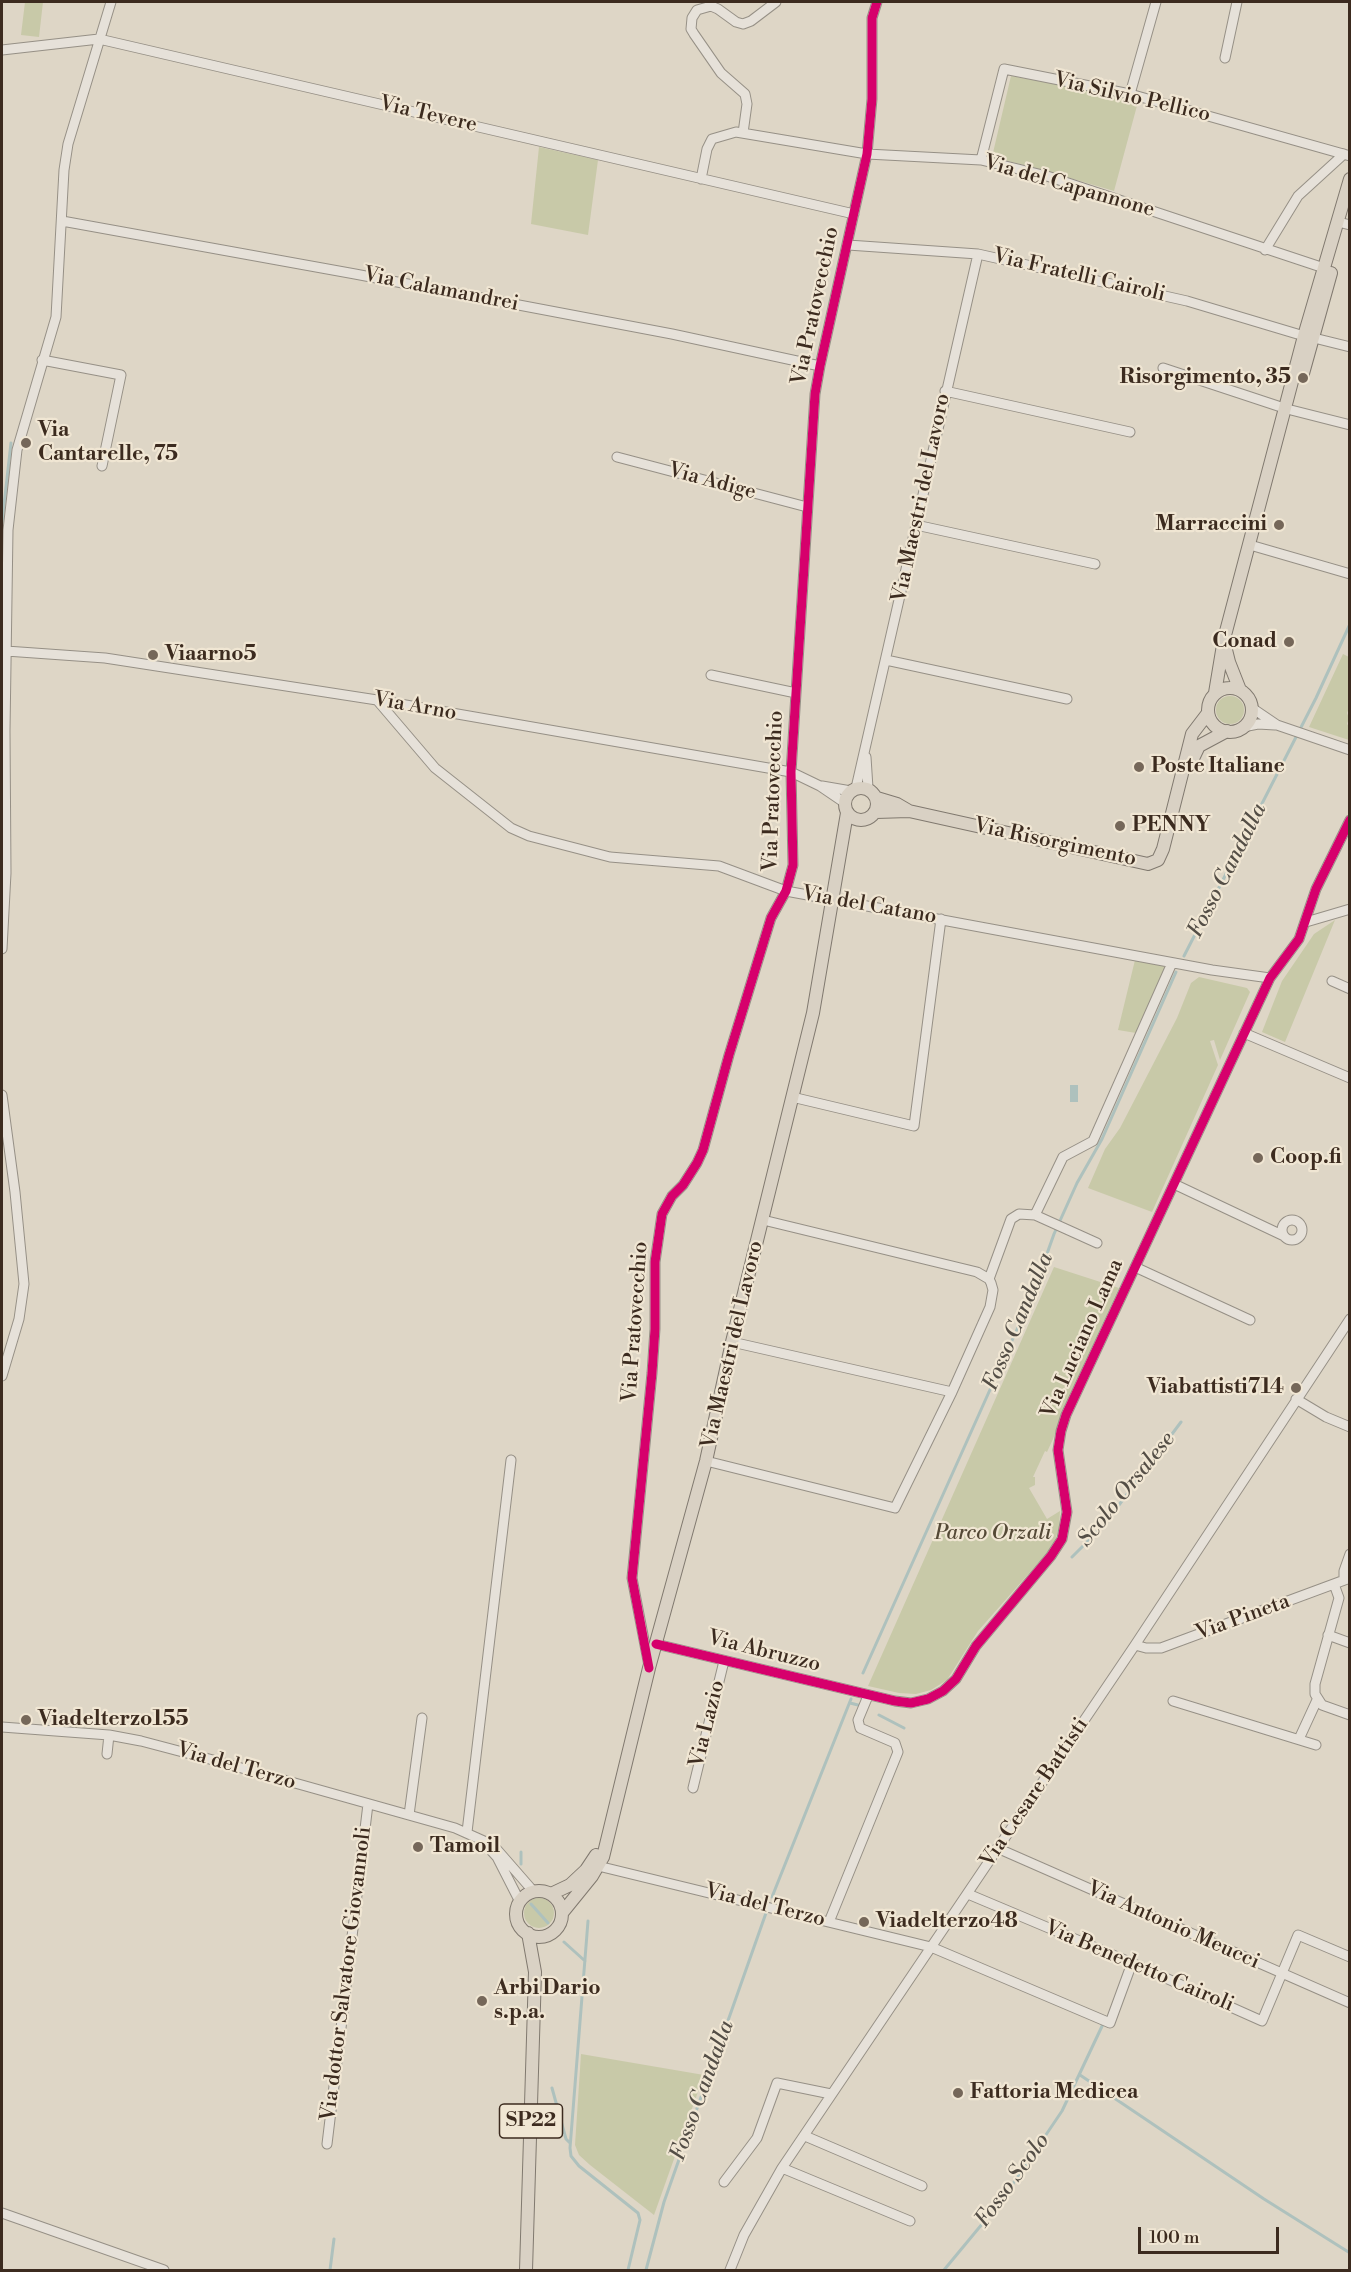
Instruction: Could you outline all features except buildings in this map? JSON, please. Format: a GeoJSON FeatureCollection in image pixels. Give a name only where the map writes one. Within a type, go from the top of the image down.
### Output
{"type":"FeatureCollection","features":[{"type":"Feature","properties":{"kind":"main road","name":"Via Risorgimento"},"geometry":{"type":"LineString","coordinates":[[876,812],[909,811],[1148,864],[1158,860],[1181,784],[1192,734],[1208,713],[1209,702],[1215,693],[1224,639],[1289,403],[1336,251],[1350,179]]}},
{"type":"Feature","properties":{"kind":"main road","name":"Via Risorgimento"},"geometry":{"type":"LineString","coordinates":[[1309,337],[1324,268],[1332,241],[1341,225]]}},
{"type":"Feature","properties":{"kind":"main road"},"geometry":{"type":"LineString","coordinates":[[1309,337],[1329,262],[1332,241]]}},
{"type":"Feature","properties":{"kind":"main road","name":"Via Risorgimento"},"geometry":{"type":"LineString","coordinates":[[1224,639],[1229,662],[1240,690],[1248,698],[1252,708]]}},
{"type":"Feature","properties":{"kind":"main road"},"geometry":{"type":"LineString","coordinates":[[1215,693],[1230,688],[1240,690]]}},
{"type":"Feature","properties":{"kind":"main road"},"geometry":{"type":"LineString","coordinates":[[1243,728],[1248,722],[1252,708]]}},
{"type":"Feature","properties":{"kind":"main road"},"geometry":{"type":"LineString","coordinates":[[1208,713],[1214,725],[1227,731]]}},
{"type":"Feature","properties":{"kind":"main road","name":"Via Risorgimento"},"geometry":{"type":"LineString","coordinates":[[1181,784],[1199,746],[1227,731],[1243,728]]}},
{"type":"Feature","properties":{"kind":"main road"},"geometry":{"type":"LineString","coordinates":[[846,808],[856,819],[861,820],[870,818],[876,812],[877,798],[858,789]]}},
{"type":"Feature","properties":{"kind":"main road","name":"Via Maestri del Lavoro"},"geometry":{"type":"LineString","coordinates":[[608,1836],[649,1668],[706,1461],[732,1342],[813,1013],[831,899],[842,851],[846,808],[858,789]]}},
{"type":"Feature","properties":{"kind":"main road","name":"Via Risorgimento"},"geometry":{"type":"LineString","coordinates":[[877,798],[897,804],[909,811]]}},
{"type":"Feature","properties":{"kind":"main road","name":"Via Maestri del Lavoro"},"geometry":{"type":"LineString","coordinates":[[842,851],[861,820]]}},
{"type":"Feature","properties":{"kind":"main road"},"geometry":{"type":"LineString","coordinates":[[562,1913],[598,1866],[608,1836]]}},
{"type":"Feature","properties":{"kind":"main road"},"geometry":{"type":"LineString","coordinates":[[520,1902],[534,1892],[551,1894],[570,1885],[586,1870],[608,1836]]}},
{"type":"Feature","properties":{"kind":"main road"},"geometry":{"type":"LineString","coordinates":[[551,1894],[559,1902],[562,1913]]}},
{"type":"Feature","properties":{"kind":"main road","name":"SP22"},"geometry":{"type":"LineString","coordinates":[[520,1902],[517,1916],[522,1929],[528,1933],[535,1972],[526,2271]]}},
{"type":"Feature","properties":{"kind":"main road","name":"SP22"},"geometry":{"type":"LineString","coordinates":[[535,1972],[545,1936],[558,1927],[562,1913]]}},
{"type":"Feature","properties":{"kind":"main road"},"geometry":{"type":"LineString","coordinates":[[528,1933],[545,1936]]}},
{"type":"Feature","properties":{"kind":"street"},"geometry":{"type":"LineString","coordinates":[[2,949],[6,873],[5,529],[17,450],[56,317],[64,170],[68,144],[111,2]]}},
{"type":"Feature","properties":{"kind":"street"},"geometry":{"type":"LineString","coordinates":[[743,133],[747,104],[745,94],[721,73],[693,34],[692,18],[697,10],[711,6],[743,24],[751,21],[776,2]]}},
{"type":"Feature","properties":{"kind":"street","name":"Via Pratovecchio"},"geometry":{"type":"LineString","coordinates":[[649,1668],[633,1587],[632,1567],[652,1373],[655,1320],[654,1262],[662,1214],[672,1196],[683,1185],[703,1150],[771,918],[786,891],[793,865],[791,772],[814,405],[820,366],[867,154],[872,99],[872,18],[877,2]]}},
{"type":"Feature","properties":{"kind":"street"},"geometry":{"type":"LineString","coordinates":[[1130,94],[1156,2]]}},
{"type":"Feature","properties":{"kind":"street"},"geometry":{"type":"LineString","coordinates":[[1225,58],[1237,2]]}},
{"type":"Feature","properties":{"kind":"street","name":"Via Tevere"},"geometry":{"type":"LineString","coordinates":[[2,50],[99,39],[854,214]]}},
{"type":"Feature","properties":{"kind":"street","name":"Via Silvio Pellico"},"geometry":{"type":"LineString","coordinates":[[981,160],[1004,69],[1130,94],[1347,155]]}},
{"type":"Feature","properties":{"kind":"street","name":"Via del Capannone"},"geometry":{"type":"LineString","coordinates":[[701,179],[707,149],[712,139],[729,133],[743,133],[867,154],[981,160],[1069,183],[1324,268]]}},
{"type":"Feature","properties":{"kind":"street"},"geometry":{"type":"LineString","coordinates":[[1265,250],[1298,196],[1347,155]]}},
{"type":"Feature","properties":{"kind":"street","name":"Via Calamandrei"},"geometry":{"type":"LineString","coordinates":[[62,221],[557,312],[820,366]]}},
{"type":"Feature","properties":{"kind":"street","name":"Via Fratelli Cairoli"},"geometry":{"type":"LineString","coordinates":[[848,245],[978,254],[1187,301],[1350,347]]}},
{"type":"Feature","properties":{"kind":"street","name":"Via Maestri del Lavoro"},"geometry":{"type":"LineString","coordinates":[[858,789],[866,743],[978,254]]}},
{"type":"Feature","properties":{"kind":"street"},"geometry":{"type":"LineString","coordinates":[[42,360],[121,375],[102,466]]}},
{"type":"Feature","properties":{"kind":"street"},"geometry":{"type":"LineString","coordinates":[[1163,368],[1289,403],[1350,425]]}},
{"type":"Feature","properties":{"kind":"street"},"geometry":{"type":"LineString","coordinates":[[945,391],[1130,432]]}},
{"type":"Feature","properties":{"kind":"street","name":"Via Adige"},"geometry":{"type":"LineString","coordinates":[[617,457],[807,507]]}},
{"type":"Feature","properties":{"kind":"street"},"geometry":{"type":"LineString","coordinates":[[916,525],[1095,564]]}},
{"type":"Feature","properties":{"kind":"street"},"geometry":{"type":"LineString","coordinates":[[1250,545],[1350,574]]}},
{"type":"Feature","properties":{"kind":"street","name":"Via Arno"},"geometry":{"type":"LineString","coordinates":[[6,651],[105,658],[377,700],[791,772],[820,786],[846,808]]}},
{"type":"Feature","properties":{"kind":"street"},"geometry":{"type":"LineString","coordinates":[[886,660],[1067,699]]}},
{"type":"Feature","properties":{"kind":"street"},"geometry":{"type":"LineString","coordinates":[[711,675],[796,693]]}},
{"type":"Feature","properties":{"kind":"street","name":"Via del Catano"},"geometry":{"type":"LineString","coordinates":[[377,700],[435,768],[518,832],[610,857],[719,866],[786,891],[941,918],[1172,963],[1270,978]]}},
{"type":"Feature","properties":{"kind":"street"},"geometry":{"type":"LineString","coordinates":[[1252,708],[1277,725]]}},
{"type":"Feature","properties":{"kind":"street"},"geometry":{"type":"LineString","coordinates":[[1243,728],[1258,724],[1277,725],[1349,750]]}},
{"type":"Feature","properties":{"kind":"street","name":"Via Arno"},"geometry":{"type":"LineString","coordinates":[[820,786],[858,789]]}},
{"type":"Feature","properties":{"kind":"street"},"geometry":{"type":"LineString","coordinates":[[1270,978],[1299,939],[1316,889],[1350,820]]}},
{"type":"Feature","properties":{"kind":"street"},"geometry":{"type":"LineString","coordinates":[[1306,922],[1350,909]]}},
{"type":"Feature","properties":{"kind":"street"},"geometry":{"type":"LineString","coordinates":[[792,1097],[914,1126],[941,918]]}},
{"type":"Feature","properties":{"kind":"street"},"geometry":{"type":"LineString","coordinates":[[1038,1216],[1063,1158],[1093,1141],[1172,963]]}},
{"type":"Feature","properties":{"kind":"street","name":"Via Luciano Lama"},"geometry":{"type":"LineString","coordinates":[[866,1695],[911,1702],[936,1695],[950,1686],[976,1646],[1059,1545],[1066,1520],[1059,1457],[1061,1431],[1066,1415],[1270,978]]}},
{"type":"Feature","properties":{"kind":"street"},"geometry":{"type":"LineString","coordinates":[[1332,981],[1350,989]]}},
{"type":"Feature","properties":{"kind":"street"},"geometry":{"type":"LineString","coordinates":[[1244,1033],[1350,1078]]}},
{"type":"Feature","properties":{"kind":"street"},"geometry":{"type":"LineString","coordinates":[[2,1095],[24,1284],[19,1319],[2,1376]]}},
{"type":"Feature","properties":{"kind":"street"},"geometry":{"type":"LineString","coordinates":[[1174,1184],[1284,1236]]}},
{"type":"Feature","properties":{"kind":"street"},"geometry":{"type":"LineString","coordinates":[[989,1279],[1011,1219],[1019,1214],[1038,1216],[1097,1243]]}},
{"type":"Feature","properties":{"kind":"street"},"geometry":{"type":"LineString","coordinates":[[706,1461],[895,1508],[952,1392],[990,1307],[993,1290],[989,1279],[977,1272],[763,1220]]}},
{"type":"Feature","properties":{"kind":"street"},"geometry":{"type":"LineString","coordinates":[[1135,1267],[1250,1320]]}},
{"type":"Feature","properties":{"kind":"street","name":"Via Cesare Battisti"},"geometry":{"type":"LineString","coordinates":[[730,2271],[744,2235],[782,2168],[1135,1645],[1350,1319]]}},
{"type":"Feature","properties":{"kind":"street"},"geometry":{"type":"LineString","coordinates":[[732,1342],[952,1392]]}},
{"type":"Feature","properties":{"kind":"street"},"geometry":{"type":"LineString","coordinates":[[1296,1400],[1350,1427]]}},
{"type":"Feature","properties":{"kind":"street"},"geometry":{"type":"LineString","coordinates":[[467,1832],[511,1460]]}},
{"type":"Feature","properties":{"kind":"street"},"geometry":{"type":"LineString","coordinates":[[1347,1579],[1344,1571],[1350,1554]]}},
{"type":"Feature","properties":{"kind":"street","name":"Via Pineta"},"geometry":{"type":"LineString","coordinates":[[1135,1645],[1161,1648],[1347,1579]]}},
{"type":"Feature","properties":{"kind":"street"},"geometry":{"type":"LineString","coordinates":[[1334,1584],[1339,1598],[1314,1684],[1317,1700],[1322,1705],[1350,1715]]}},
{"type":"Feature","properties":{"kind":"street"},"geometry":{"type":"LineString","coordinates":[[1328,1635],[1350,1643]]}},
{"type":"Feature","properties":{"kind":"street","name":"Via Abruzzo"},"geometry":{"type":"LineString","coordinates":[[656,1644],[866,1695]]}},
{"type":"Feature","properties":{"kind":"street","name":"Via Lazio"},"geometry":{"type":"LineString","coordinates":[[693,1788],[724,1661]]}},
{"type":"Feature","properties":{"kind":"street"},"geometry":{"type":"LineString","coordinates":[[830,1922],[898,1752],[893,1742],[860,1728],[858,1720],[866,1695]]}},
{"type":"Feature","properties":{"kind":"street"},"geometry":{"type":"LineString","coordinates":[[1299,1739],[1317,1700]]}},
{"type":"Feature","properties":{"kind":"street"},"geometry":{"type":"LineString","coordinates":[[1173,1701],[1316,1745]]}},
{"type":"Feature","properties":{"kind":"street"},"geometry":{"type":"LineString","coordinates":[[409,1815],[422,1718]]}},
{"type":"Feature","properties":{"kind":"street","name":"Via del Terzo"},"geometry":{"type":"LineString","coordinates":[[2,1727],[109,1735],[213,1760],[467,1832],[480,1839]]}},
{"type":"Feature","properties":{"kind":"street"},"geometry":{"type":"LineString","coordinates":[[106,1754],[109,1735]]}},
{"type":"Feature","properties":{"kind":"street","name":"Via dottor Salvatore Giovannoli"},"geometry":{"type":"LineString","coordinates":[[327,2144],[368,1804]]}},
{"type":"Feature","properties":{"kind":"street"},"geometry":{"type":"LineString","coordinates":[[480,1839],[501,1852],[534,1892]]}},
{"type":"Feature","properties":{"kind":"street"},"geometry":{"type":"LineString","coordinates":[[480,1839],[497,1857],[520,1902]]}},
{"type":"Feature","properties":{"kind":"street","name":"Via Antonio Meucci"},"geometry":{"type":"LineString","coordinates":[[997,1848],[1350,2003]]}},
{"type":"Feature","properties":{"kind":"street","name":"Via del Terzo"},"geometry":{"type":"LineString","coordinates":[[598,1866],[931,1947],[1110,2023],[1132,1963]]}},
{"type":"Feature","properties":{"kind":"street","name":"Via Benedetto Cairoli"},"geometry":{"type":"LineString","coordinates":[[968,1894],[1262,2021],[1282,1973]]}},
{"type":"Feature","properties":{"kind":"street"},"geometry":{"type":"LineString","coordinates":[[1282,1973],[1298,1935],[1350,1958]]}},
{"type":"Feature","properties":{"kind":"street"},"geometry":{"type":"LineString","coordinates":[[724,2182],[757,2138],[777,2083],[831,2094]]}},
{"type":"Feature","properties":{"kind":"street"},"geometry":{"type":"LineString","coordinates":[[805,2136],[922,2186]]}},
{"type":"Feature","properties":{"kind":"street"},"geometry":{"type":"LineString","coordinates":[[782,2168],[909,2221]]}},
{"type":"Feature","properties":{"kind":"street"},"geometry":{"type":"LineString","coordinates":[[2,2213],[164,2271]]}},
{"type":"Feature","properties":{"kind":"green space"},"geometry":{"type":"Polygon","coordinates":[[[25,2],[43,2],[39,37],[21,35],[25,2]]]}},
{"type":"Feature","properties":{"kind":"green space"},"geometry":{"type":"Polygon","coordinates":[[[1011,76],[1132,98],[1138,102],[1114,191],[992,157],[1011,76]]]}},
{"type":"Feature","properties":{"kind":"green space"},"geometry":{"type":"Polygon","coordinates":[[[539,147],[598,160],[588,235],[531,224],[539,147]]]}},
{"type":"Feature","properties":{"kind":"green space"},"geometry":{"type":"Polygon","coordinates":[[[1343,654],[1349,657],[1349,708],[1347,713],[1349,718],[1347,724],[1349,740],[1309,727],[1343,654]]]}},
{"type":"Feature","properties":{"kind":"green space"},"geometry":{"type":"Polygon","coordinates":[[[1230,696],[1240,700],[1244,710],[1240,720],[1230,724],[1220,720],[1216,710],[1220,700],[1230,696]]]}},
{"type":"Feature","properties":{"kind":"green space"},"geometry":{"type":"Polygon","coordinates":[[[1335,920],[1285,1042],[1262,1032],[1282,981],[1314,934],[1335,920]]]}},
{"type":"Feature","properties":{"kind":"green space"},"geometry":{"type":"Polygon","coordinates":[[[1135,960],[1164,966],[1165,970],[1136,1033],[1118,1030],[1135,960]]]}},
{"type":"Feature","properties":{"kind":"green space"},"geometry":{"type":"Polygon","coordinates":[[[1199,977],[1247,988],[1250,992],[1220,1060],[1214,1040],[1210,1041],[1218,1065],[1152,1212],[1088,1188],[1105,1149],[1120,1128],[1177,1018],[1191,983],[1199,977]]]}},
{"type":"Feature","properties":{"kind":"green space","name":"Parco Orzali"},"geometry":{"type":"Polygon","coordinates":[[[1054,1267],[1119,1288],[1071,1392],[1053,1439],[1033,1477],[1035,1477],[1035,1485],[1029,1488],[1047,1519],[1060,1511],[1055,1541],[978,1631],[947,1680],[931,1690],[916,1694],[899,1693],[868,1686],[1054,1267]]]}},
{"type":"Feature","properties":{"kind":"green space"},"geometry":{"type":"Polygon","coordinates":[[[539,1898],[550,1902],[554,1913],[550,1924],[539,1928],[528,1924],[524,1913],[528,1902],[539,1898]]]}},
{"type":"Feature","properties":{"kind":"green space"},"geometry":{"type":"Polygon","coordinates":[[[581,2054],[704,2075],[654,2215],[579,2155],[575,2145],[581,2054]]]}},
{"type":"Feature","properties":{"kind":"shaded area"},"geometry":{"type":"Polygon","coordinates":[[[1070,1085],[1078,1085],[1078,1102],[1070,1102],[1070,1085]]]}},
{"type":"Feature","properties":{"kind":"waterway"},"geometry":{"type":"LineString","coordinates":[[2,523],[11,443]]}},
{"type":"Feature","properties":{"kind":"waterway","name":"Fosso Candalla"},"geometry":{"type":"LineString","coordinates":[[1184,956],[1316,698],[1350,624]]}},
{"type":"Feature","properties":{"kind":"waterway","name":"Fosso Candalla"},"geometry":{"type":"LineString","coordinates":[[863,1673],[1032,1296],[1054,1234],[1077,1183],[1102,1139],[1176,972]]}},
{"type":"Feature","properties":{"kind":"waterway","name":"Scolo Orsalese"},"geometry":{"type":"LineString","coordinates":[[1072,1557],[1104,1525],[1181,1422]]}},
{"type":"Feature","properties":{"kind":"waterway","name":"Fosso Candalla"},"geometry":{"type":"LineString","coordinates":[[772,1897],[851,1699]]}},
{"type":"Feature","properties":{"kind":"waterway","name":"Scolo Orsalese"},"geometry":{"type":"LineString","coordinates":[[850,1703],[858,1705]]}},
{"type":"Feature","properties":{"kind":"waterway","name":"Scolo Orsalese"},"geometry":{"type":"LineString","coordinates":[[879,1715],[904,1728]]}},
{"type":"Feature","properties":{"kind":"waterway"},"geometry":{"type":"LineString","coordinates":[[521,1852],[521,1864]]}},
{"type":"Feature","properties":{"kind":"waterway"},"geometry":{"type":"LineString","coordinates":[[531,1904],[548,1923]]}},
{"type":"Feature","properties":{"kind":"waterway","name":"Fosso Candalla"},"geometry":{"type":"LineString","coordinates":[[646,2270],[664,2202],[766,1913]]}},
{"type":"Feature","properties":{"kind":"waterway"},"geometry":{"type":"LineString","coordinates":[[588,1921],[570,2148],[571,2156],[579,2166],[638,2213],[640,2220],[628,2270]]}},
{"type":"Feature","properties":{"kind":"waterway"},"geometry":{"type":"LineString","coordinates":[[564,1942],[585,1961]]}},
{"type":"Feature","properties":{"kind":"waterway","name":"Fosso Scolo"},"geometry":{"type":"LineString","coordinates":[[944,2270],[1002,2200],[1062,2111],[1104,2022]]}},
{"type":"Feature","properties":{"kind":"waterway"},"geometry":{"type":"LineString","coordinates":[[1080,2075],[1264,2199],[1350,2253]]}},
{"type":"Feature","properties":{"kind":"waterway"},"geometry":{"type":"LineString","coordinates":[[552,2088],[566,2139],[570,2143]]}},
{"type":"Feature","properties":{"kind":"waterway"},"geometry":{"type":"LineString","coordinates":[[330,2270],[334,2239]]}},
{"type":"Feature","properties":{"kind":"cycle path"},"geometry":{"type":"LineString","coordinates":[[649,1668],[632,1578],[652,1373],[655,1329],[655,1262],[662,1214],[672,1196],[683,1185],[703,1150],[771,918],[786,891],[793,865],[791,772],[815,394],[867,154],[872,99],[872,18],[877,2]]}},
{"type":"Feature","properties":{"kind":"cycle path"},"geometry":{"type":"LineString","coordinates":[[656,1644],[911,1703],[928,1699],[943,1691],[956,1679],[976,1646],[1051,1556],[1062,1539],[1067,1512],[1058,1450],[1066,1415],[1270,978],[1299,939],[1316,889],[1350,820]]}},
{"type":"Feature","properties":{"kind":"place","name":"Risorgimento, 35"},"geometry":{"type":"Point","coordinates":[1303,378]}},
{"type":"Feature","properties":{"kind":"place","name":"Via Cantarelle, 75"},"geometry":{"type":"Point","coordinates":[26,443]}},
{"type":"Feature","properties":{"kind":"place","name":"Marraccini"},"geometry":{"type":"Point","coordinates":[1279,525]}},
{"type":"Feature","properties":{"kind":"place","name":"Conad"},"geometry":{"type":"Point","coordinates":[1289,642]}},
{"type":"Feature","properties":{"kind":"place","name":"Viaarno5"},"geometry":{"type":"Point","coordinates":[153,655]}},
{"type":"Feature","properties":{"kind":"place","name":"Poste Italiane"},"geometry":{"type":"Point","coordinates":[1139,767]}},
{"type":"Feature","properties":{"kind":"place","name":"PENNY"},"geometry":{"type":"Point","coordinates":[1120,826]}},
{"type":"Feature","properties":{"kind":"place","name":"Coop.fi"},"geometry":{"type":"Point","coordinates":[1258,1158]}},
{"type":"Feature","properties":{"kind":"place","name":"Viabattisti714"},"geometry":{"type":"Point","coordinates":[1296,1388]}},
{"type":"Feature","properties":{"kind":"place","name":"Viadelterzo155"},"geometry":{"type":"Point","coordinates":[26,1720]}},
{"type":"Feature","properties":{"kind":"place","name":"Tamoil"},"geometry":{"type":"Point","coordinates":[418,1847]}},
{"type":"Feature","properties":{"kind":"place","name":"Viadelterzo48"},"geometry":{"type":"Point","coordinates":[864,1922]}},
{"type":"Feature","properties":{"kind":"place","name":"Arbi Dario s.p.a."},"geometry":{"type":"Point","coordinates":[482,2001]}},
{"type":"Feature","properties":{"kind":"place","name":"Fattoria Medicea"},"geometry":{"type":"Point","coordinates":[958,2093]}}]}
